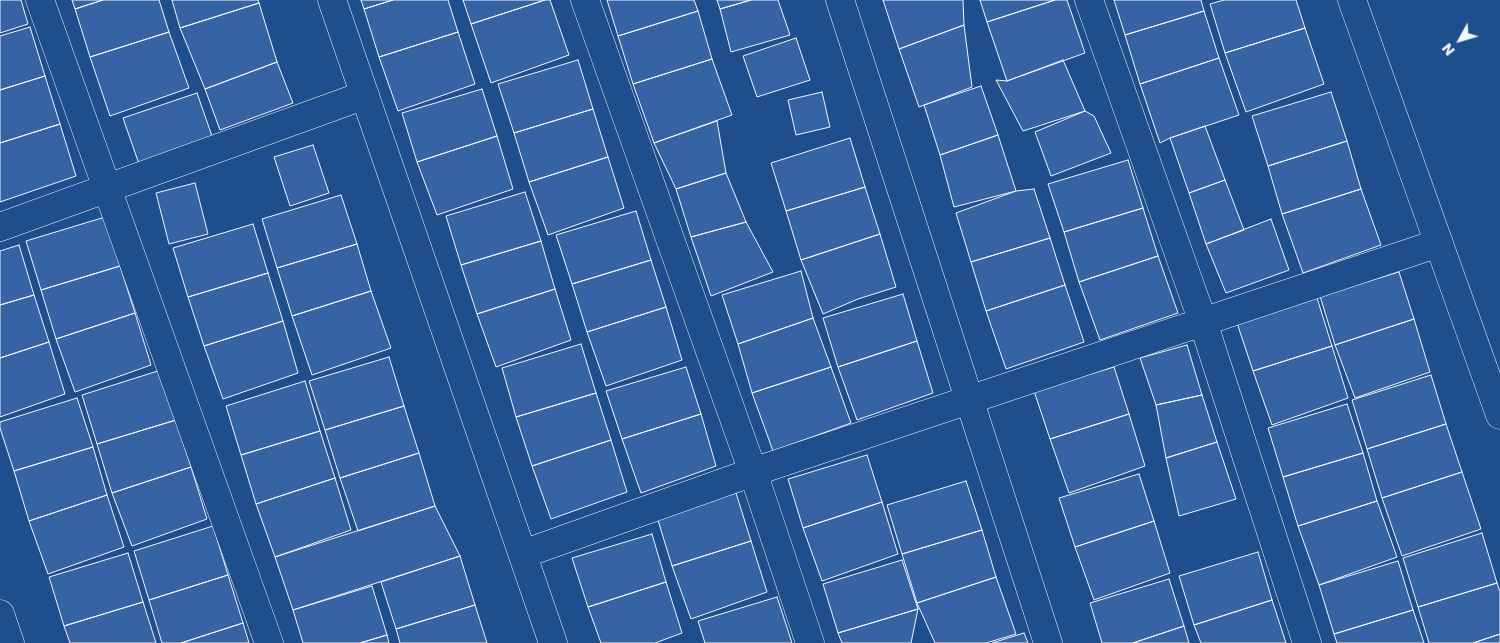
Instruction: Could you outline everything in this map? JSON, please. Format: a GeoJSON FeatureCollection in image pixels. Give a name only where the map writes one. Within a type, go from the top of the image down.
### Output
{"type":"FeatureCollection","features":[{"type":"Feature","properties":{"kind":"street"},"geometry":{"type":"LineString","coordinates":[[40,0],[269,643]]}},
{"type":"Feature","properties":{"kind":"street"},"geometry":{"type":"LineString","coordinates":[[332,0],[553,643]]}},
{"type":"Feature","properties":{"kind":"street"},"geometry":{"type":"LineString","coordinates":[[585,0],[753,472],[810,643]]}},
{"type":"Feature","properties":{"kind":"street"},"geometry":{"type":"LineString","coordinates":[[840,0],[1048,643]]}},
{"type":"Feature","properties":{"kind":"street"},"geometry":{"type":"LineString","coordinates":[[1089,0],[1203,322],[1307,643]]}},
{"type":"Feature","properties":{"kind":"street"},"geometry":{"type":"LineString","coordinates":[[1352,0],[1500,415]]}},
{"type":"Feature","properties":{"kind":"street"},"geometry":{"type":"LineString","coordinates":[[0,227],[365,95]]}},
{"type":"Feature","properties":{"kind":"street"},"geometry":{"type":"LineString","coordinates":[[523,554],[753,472],[1439,243]]}},
{"type":"Feature","properties":{"kind":"street"},"geometry":{"type":"LineString","coordinates":[[0,614],[10,643]]}},
{"type":"Feature","properties":{"kind":"building"},"geometry":{"type":"Polygon","coordinates":[[[0,0],[21,0],[28,24],[0,33],[0,0]]]}},
{"type":"Feature","properties":{"kind":"building"},"geometry":{"type":"Polygon","coordinates":[[[72,0],[103,0],[75,9],[72,0]]]}},
{"type":"Feature","properties":{"kind":"building"},"geometry":{"type":"Polygon","coordinates":[[[103,0],[159,0],[169,32],[90,57],[75,9],[103,0]]]}},
{"type":"Feature","properties":{"kind":"building"},"geometry":{"type":"Polygon","coordinates":[[[172,0],[258,0],[259,3],[180,28],[172,0]]]}},
{"type":"Feature","properties":{"kind":"building"},"geometry":{"type":"Polygon","coordinates":[[[361,0],[393,0],[364,9],[361,0]]]}},
{"type":"Feature","properties":{"kind":"building"},"geometry":{"type":"Polygon","coordinates":[[[393,0],[448,0],[458,32],[379,57],[364,9],[393,0]]]}},
{"type":"Feature","properties":{"kind":"building"},"geometry":{"type":"Polygon","coordinates":[[[463,0],[545,0],[471,24],[463,0]]]}},
{"type":"Feature","properties":{"kind":"building"},"geometry":{"type":"Polygon","coordinates":[[[550,0],[569,55],[491,83],[471,24],[550,0]]]}},
{"type":"Feature","properties":{"kind":"building"},"geometry":{"type":"Polygon","coordinates":[[[607,0],[694,0],[698,11],[618,36],[607,0]]]}},
{"type":"Feature","properties":{"kind":"building"},"geometry":{"type":"Polygon","coordinates":[[[717,0],[751,0],[720,9],[717,0]]]}},
{"type":"Feature","properties":{"kind":"building"},"geometry":{"type":"Polygon","coordinates":[[[751,0],[778,0],[790,35],[731,52],[720,9],[751,0]]]}},
{"type":"Feature","properties":{"kind":"building"},"geometry":{"type":"Polygon","coordinates":[[[883,0],[963,0],[964,25],[899,49],[883,0]]]}},
{"type":"Feature","properties":{"kind":"building"},"geometry":{"type":"Polygon","coordinates":[[[980,0],[1055,0],[987,22],[980,0]]]}},
{"type":"Feature","properties":{"kind":"building"},"geometry":{"type":"Polygon","coordinates":[[[1055,0],[1067,0],[1085,53],[1007,81],[987,22],[1055,0]]]}},
{"type":"Feature","properties":{"kind":"building"},"geometry":{"type":"Polygon","coordinates":[[[1114,0],[1201,0],[1204,11],[1125,35],[1114,0]]]}},
{"type":"Feature","properties":{"kind":"building"},"geometry":{"type":"Polygon","coordinates":[[[1224,0],[1296,0],[1305,28],[1225,53],[1210,4],[1224,0]]]}},
{"type":"Feature","properties":{"kind":"building"},"geometry":{"type":"Polygon","coordinates":[[[259,3],[277,62],[205,89],[180,28],[259,3]]]}},
{"type":"Feature","properties":{"kind":"building"},"geometry":{"type":"Polygon","coordinates":[[[698,11],[712,59],[633,84],[618,36],[698,11]]]}},
{"type":"Feature","properties":{"kind":"building"},"geometry":{"type":"Polygon","coordinates":[[[1204,11],[1219,58],[1140,84],[1125,35],[1204,11]]]}},
{"type":"Feature","properties":{"kind":"building"},"geometry":{"type":"Polygon","coordinates":[[[964,25],[972,87],[919,107],[899,49],[964,25]]]}},
{"type":"Feature","properties":{"kind":"building"},"geometry":{"type":"Polygon","coordinates":[[[30,27],[45,76],[0,90],[0,36],[30,27]]]}},
{"type":"Feature","properties":{"kind":"building"},"geometry":{"type":"Polygon","coordinates":[[[1305,28],[1324,84],[1246,112],[1225,53],[1305,28]]]}},
{"type":"Feature","properties":{"kind":"building"},"geometry":{"type":"Polygon","coordinates":[[[169,32],[189,88],[110,116],[90,57],[169,32]]]}},
{"type":"Feature","properties":{"kind":"building"},"geometry":{"type":"Polygon","coordinates":[[[458,32],[475,84],[398,111],[379,57],[458,32]]]}},
{"type":"Feature","properties":{"kind":"building"},"geometry":{"type":"Polygon","coordinates":[[[796,38],[810,80],[757,97],[743,56],[796,38]]]}},
{"type":"Feature","properties":{"kind":"building"},"geometry":{"type":"Polygon","coordinates":[[[1219,58],[1239,115],[1160,143],[1140,84],[1219,58]]]}},
{"type":"Feature","properties":{"kind":"building"},"geometry":{"type":"Polygon","coordinates":[[[712,59],[732,115],[654,143],[633,84],[712,59]]]}},
{"type":"Feature","properties":{"kind":"building"},"geometry":{"type":"Polygon","coordinates":[[[578,60],[593,109],[514,133],[498,84],[578,60]]]}},
{"type":"Feature","properties":{"kind":"building"},"geometry":{"type":"Polygon","coordinates":[[[1063,60],[1085,111],[1023,131],[996,80],[1007,81],[1063,60]]]}},
{"type":"Feature","properties":{"kind":"building"},"geometry":{"type":"Polygon","coordinates":[[[277,62],[293,103],[220,130],[205,89],[277,62]]]}},
{"type":"Feature","properties":{"kind":"building"},"geometry":{"type":"Polygon","coordinates":[[[45,76],[60,124],[0,143],[0,90],[45,76]]]}},
{"type":"Feature","properties":{"kind":"building"},"geometry":{"type":"Polygon","coordinates":[[[981,86],[998,135],[940,155],[924,105],[981,86]]]}},
{"type":"Feature","properties":{"kind":"building"},"geometry":{"type":"Polygon","coordinates":[[[482,89],[497,136],[417,162],[402,113],[482,89]]]}},
{"type":"Feature","properties":{"kind":"building"},"geometry":{"type":"Polygon","coordinates":[[[822,92],[830,127],[796,135],[788,100],[822,92]]]}},
{"type":"Feature","properties":{"kind":"building"},"geometry":{"type":"Polygon","coordinates":[[[1331,92],[1347,141],[1268,166],[1252,116],[1331,92]]]}},
{"type":"Feature","properties":{"kind":"building"},"geometry":{"type":"Polygon","coordinates":[[[197,93],[213,139],[139,164],[123,118],[197,93]]]}},
{"type":"Feature","properties":{"kind":"building"},"geometry":{"type":"Polygon","coordinates":[[[593,109],[608,157],[529,182],[514,133],[593,109]]]}},
{"type":"Feature","properties":{"kind":"building"},"geometry":{"type":"Polygon","coordinates":[[[1085,111],[1094,116],[1111,153],[1051,176],[1035,132],[1085,111]]]}},
{"type":"Feature","properties":{"kind":"building"},"geometry":{"type":"Polygon","coordinates":[[[717,121],[726,173],[676,189],[654,143],[717,121]]]}},
{"type":"Feature","properties":{"kind":"building"},"geometry":{"type":"Polygon","coordinates":[[[60,124],[76,176],[0,202],[0,143],[60,124]]]}},
{"type":"Feature","properties":{"kind":"building"},"geometry":{"type":"Polygon","coordinates":[[[1205,126],[1225,180],[1189,193],[1170,138],[1205,126]]]}},
{"type":"Feature","properties":{"kind":"building"},"geometry":{"type":"Polygon","coordinates":[[[998,135],[1016,191],[954,207],[940,155],[998,135]]]}},
{"type":"Feature","properties":{"kind":"building"},"geometry":{"type":"Polygon","coordinates":[[[497,136],[513,189],[437,215],[417,162],[497,136]]]}},
{"type":"Feature","properties":{"kind":"building"},"geometry":{"type":"Polygon","coordinates":[[[850,138],[865,187],[786,211],[771,163],[850,138]]]}},
{"type":"Feature","properties":{"kind":"building"},"geometry":{"type":"Polygon","coordinates":[[[1347,141],[1361,189],[1282,214],[1268,166],[1347,141]]]}},
{"type":"Feature","properties":{"kind":"building"},"geometry":{"type":"Polygon","coordinates":[[[313,145],[329,193],[290,206],[274,157],[313,145]]]}},
{"type":"Feature","properties":{"kind":"building"},"geometry":{"type":"Polygon","coordinates":[[[608,157],[624,208],[548,235],[529,182],[608,157]]]}},
{"type":"Feature","properties":{"kind":"building"},"geometry":{"type":"Polygon","coordinates":[[[1128,160],[1143,208],[1064,232],[1048,184],[1128,160]]]}},
{"type":"Feature","properties":{"kind":"building"},"geometry":{"type":"Polygon","coordinates":[[[726,173],[746,222],[691,237],[676,189],[726,173]]]}},
{"type":"Feature","properties":{"kind":"building"},"geometry":{"type":"Polygon","coordinates":[[[1225,180],[1244,230],[1206,244],[1189,193],[1225,180]]]}},
{"type":"Feature","properties":{"kind":"building"},"geometry":{"type":"Polygon","coordinates":[[[195,183],[208,234],[169,244],[156,193],[195,183]]]}},
{"type":"Feature","properties":{"kind":"building"},"geometry":{"type":"Polygon","coordinates":[[[865,187],[880,234],[801,260],[786,211],[865,187]]]}},
{"type":"Feature","properties":{"kind":"building"},"geometry":{"type":"Polygon","coordinates":[[[1034,189],[1050,238],[971,262],[956,213],[1016,191],[1034,189]]]}},
{"type":"Feature","properties":{"kind":"building"},"geometry":{"type":"Polygon","coordinates":[[[1361,189],[1381,245],[1303,273],[1282,214],[1361,189]]]}},
{"type":"Feature","properties":{"kind":"building"},"geometry":{"type":"Polygon","coordinates":[[[525,192],[541,241],[461,265],[446,216],[525,192]]]}},
{"type":"Feature","properties":{"kind":"building"},"geometry":{"type":"Polygon","coordinates":[[[341,195],[357,244],[277,268],[262,219],[341,195]]]}},
{"type":"Feature","properties":{"kind":"building"},"geometry":{"type":"Polygon","coordinates":[[[1143,208],[1158,256],[1079,282],[1064,232],[1143,208]]]}},
{"type":"Feature","properties":{"kind":"building"},"geometry":{"type":"Polygon","coordinates":[[[636,211],[651,260],[572,284],[556,235],[636,211]]]}},
{"type":"Feature","properties":{"kind":"building"},"geometry":{"type":"Polygon","coordinates":[[[105,217],[120,266],[41,290],[26,241],[105,217]]]}},
{"type":"Feature","properties":{"kind":"building"},"geometry":{"type":"Polygon","coordinates":[[[1271,219],[1289,270],[1226,293],[1206,244],[1271,219]]]}},
{"type":"Feature","properties":{"kind":"building"},"geometry":{"type":"Polygon","coordinates":[[[746,222],[773,272],[711,296],[691,237],[746,222]]]}},
{"type":"Feature","properties":{"kind":"building"},"geometry":{"type":"Polygon","coordinates":[[[253,224],[268,273],[188,297],[173,248],[253,224]]]}},
{"type":"Feature","properties":{"kind":"building"},"geometry":{"type":"Polygon","coordinates":[[[880,234],[896,287],[858,299],[823,314],[801,260],[880,234]]]}},
{"type":"Feature","properties":{"kind":"building"},"geometry":{"type":"Polygon","coordinates":[[[1050,238],[1065,285],[986,311],[971,262],[1050,238]]]}},
{"type":"Feature","properties":{"kind":"building"},"geometry":{"type":"Polygon","coordinates":[[[541,241],[555,289],[477,314],[461,265],[541,241]]]}},
{"type":"Feature","properties":{"kind":"building"},"geometry":{"type":"Polygon","coordinates":[[[357,244],[371,291],[292,316],[277,268],[357,244]]]}},
{"type":"Feature","properties":{"kind":"building"},"geometry":{"type":"Polygon","coordinates":[[[19,245],[34,295],[0,305],[0,251],[19,245]]]}},
{"type":"Feature","properties":{"kind":"building"},"geometry":{"type":"Polygon","coordinates":[[[1158,256],[1178,313],[1100,340],[1079,282],[1158,256]]]}},
{"type":"Feature","properties":{"kind":"building"},"geometry":{"type":"Polygon","coordinates":[[[651,260],[666,307],[587,332],[572,284],[651,260]]]}},
{"type":"Feature","properties":{"kind":"building"},"geometry":{"type":"Polygon","coordinates":[[[120,266],[135,313],[56,339],[41,290],[120,266]]]}},
{"type":"Feature","properties":{"kind":"building"},"geometry":{"type":"Polygon","coordinates":[[[801,271],[813,318],[738,344],[722,295],[801,271]]]}},
{"type":"Feature","properties":{"kind":"building"},"geometry":{"type":"Polygon","coordinates":[[[1399,272],[1414,319],[1335,345],[1320,296],[1399,272]]]}},
{"type":"Feature","properties":{"kind":"building"},"geometry":{"type":"Polygon","coordinates":[[[268,273],[283,321],[204,346],[188,297],[268,273]]]}},
{"type":"Feature","properties":{"kind":"building"},"geometry":{"type":"Polygon","coordinates":[[[1065,285],[1084,342],[1006,369],[986,311],[1065,285]]]}},
{"type":"Feature","properties":{"kind":"building"},"geometry":{"type":"Polygon","coordinates":[[[555,289],[571,340],[496,367],[477,314],[555,289]]]}},
{"type":"Feature","properties":{"kind":"building"},"geometry":{"type":"Polygon","coordinates":[[[371,291],[391,348],[312,375],[292,316],[371,291]]]}},
{"type":"Feature","properties":{"kind":"building"},"geometry":{"type":"Polygon","coordinates":[[[903,294],[917,341],[838,367],[823,318],[903,294]]]}},
{"type":"Feature","properties":{"kind":"building"},"geometry":{"type":"Polygon","coordinates":[[[34,295],[49,342],[0,358],[0,305],[34,295]]]}},
{"type":"Feature","properties":{"kind":"building"},"geometry":{"type":"Polygon","coordinates":[[[1317,298],[1332,346],[1253,371],[1237,323],[1317,298]]]}},
{"type":"Feature","properties":{"kind":"building"},"geometry":{"type":"Polygon","coordinates":[[[666,307],[682,360],[606,386],[587,332],[666,307]]]}},
{"type":"Feature","properties":{"kind":"building"},"geometry":{"type":"Polygon","coordinates":[[[135,313],[151,365],[75,392],[56,339],[135,313]]]}},
{"type":"Feature","properties":{"kind":"building"},"geometry":{"type":"Polygon","coordinates":[[[813,318],[831,367],[752,393],[738,344],[813,318]]]}},
{"type":"Feature","properties":{"kind":"building"},"geometry":{"type":"Polygon","coordinates":[[[1414,319],[1430,372],[1355,398],[1335,345],[1414,319]]]}},
{"type":"Feature","properties":{"kind":"building"},"geometry":{"type":"Polygon","coordinates":[[[283,321],[298,373],[223,399],[204,346],[283,321]]]}},
{"type":"Feature","properties":{"kind":"building"},"geometry":{"type":"Polygon","coordinates":[[[917,341],[933,393],[857,420],[838,367],[917,341]]]}},
{"type":"Feature","properties":{"kind":"building"},"geometry":{"type":"Polygon","coordinates":[[[49,342],[65,394],[0,417],[0,358],[49,342]]]}},
{"type":"Feature","properties":{"kind":"building"},"geometry":{"type":"Polygon","coordinates":[[[581,344],[596,393],[516,417],[502,368],[581,344]]]}},
{"type":"Feature","properties":{"kind":"building"},"geometry":{"type":"Polygon","coordinates":[[[1187,345],[1202,395],[1156,405],[1140,358],[1187,345]]]}},
{"type":"Feature","properties":{"kind":"building"},"geometry":{"type":"Polygon","coordinates":[[[1332,346],[1348,398],[1272,425],[1253,371],[1332,346]]]}},
{"type":"Feature","properties":{"kind":"building"},"geometry":{"type":"Polygon","coordinates":[[[389,357],[404,406],[325,430],[309,381],[389,357]]]}},
{"type":"Feature","properties":{"kind":"building"},"geometry":{"type":"Polygon","coordinates":[[[686,367],[701,414],[622,439],[606,391],[686,367]]]}},
{"type":"Feature","properties":{"kind":"building"},"geometry":{"type":"Polygon","coordinates":[[[831,367],[851,423],[773,451],[752,393],[831,367]]]}},
{"type":"Feature","properties":{"kind":"building"},"geometry":{"type":"Polygon","coordinates":[[[1114,367],[1129,414],[1050,439],[1034,391],[1114,367]]]}},
{"type":"Feature","properties":{"kind":"building"},"geometry":{"type":"Polygon","coordinates":[[[161,370],[176,420],[97,444],[82,395],[161,370]]]}},
{"type":"Feature","properties":{"kind":"building"},"geometry":{"type":"Polygon","coordinates":[[[1431,375],[1446,424],[1367,449],[1352,400],[1431,375]]]}},
{"type":"Feature","properties":{"kind":"building"},"geometry":{"type":"Polygon","coordinates":[[[305,381],[320,431],[241,455],[226,406],[305,381]]]}},
{"type":"Feature","properties":{"kind":"building"},"geometry":{"type":"Polygon","coordinates":[[[596,393],[611,440],[532,466],[516,417],[596,393]]]}},
{"type":"Feature","properties":{"kind":"building"},"geometry":{"type":"Polygon","coordinates":[[[1202,395],[1217,442],[1166,458],[1156,405],[1202,395]]]}},
{"type":"Feature","properties":{"kind":"building"},"geometry":{"type":"Polygon","coordinates":[[[77,398],[93,447],[14,471],[0,428],[0,422],[77,398]]]}},
{"type":"Feature","properties":{"kind":"building"},"geometry":{"type":"Polygon","coordinates":[[[1347,404],[1363,453],[1283,477],[1268,428],[1347,404]]]}},
{"type":"Feature","properties":{"kind":"building"},"geometry":{"type":"Polygon","coordinates":[[[404,406],[419,453],[340,478],[325,430],[404,406]]]}},
{"type":"Feature","properties":{"kind":"building"},"geometry":{"type":"Polygon","coordinates":[[[701,414],[716,466],[641,493],[622,439],[701,414]]]}},
{"type":"Feature","properties":{"kind":"building"},"geometry":{"type":"Polygon","coordinates":[[[1129,414],[1145,466],[1069,493],[1050,439],[1129,414]]]}},
{"type":"Feature","properties":{"kind":"building"},"geometry":{"type":"Polygon","coordinates":[[[176,420],[191,467],[112,493],[97,444],[176,420]]]}},
{"type":"Feature","properties":{"kind":"building"},"geometry":{"type":"Polygon","coordinates":[[[1446,424],[1462,472],[1382,498],[1367,449],[1446,424]]]}},
{"type":"Feature","properties":{"kind":"building"},"geometry":{"type":"Polygon","coordinates":[[[320,431],[335,478],[256,504],[241,455],[320,431]]]}},
{"type":"Feature","properties":{"kind":"building"},"geometry":{"type":"Polygon","coordinates":[[[611,440],[627,492],[551,519],[532,466],[611,440]]]}},
{"type":"Feature","properties":{"kind":"building"},"geometry":{"type":"Polygon","coordinates":[[[1217,442],[1236,499],[1179,516],[1166,458],[1217,442]]]}},
{"type":"Feature","properties":{"kind":"building"},"geometry":{"type":"Polygon","coordinates":[[[93,447],[107,495],[29,521],[14,471],[93,447]]]}},
{"type":"Feature","properties":{"kind":"building"},"geometry":{"type":"Polygon","coordinates":[[[419,453],[435,506],[358,531],[340,478],[419,453]]]}},
{"type":"Feature","properties":{"kind":"building"},"geometry":{"type":"Polygon","coordinates":[[[1363,453],[1377,501],[1298,526],[1283,477],[1363,453]]]}},
{"type":"Feature","properties":{"kind":"building"},"geometry":{"type":"Polygon","coordinates":[[[867,455],[882,502],[803,528],[788,479],[867,455]]]}},
{"type":"Feature","properties":{"kind":"building"},"geometry":{"type":"Polygon","coordinates":[[[191,467],[207,519],[132,546],[112,493],[191,467]]]}},
{"type":"Feature","properties":{"kind":"building"},"geometry":{"type":"Polygon","coordinates":[[[1462,472],[1481,529],[1402,556],[1382,498],[1462,472]]]}},
{"type":"Feature","properties":{"kind":"building"},"geometry":{"type":"Polygon","coordinates":[[[1139,474],[1154,521],[1075,547],[1059,498],[1139,474]]]}},
{"type":"Feature","properties":{"kind":"building"},"geometry":{"type":"Polygon","coordinates":[[[335,478],[351,530],[275,557],[256,504],[335,478]]]}},
{"type":"Feature","properties":{"kind":"building"},"geometry":{"type":"Polygon","coordinates":[[[966,481],[982,530],[902,554],[887,505],[966,481]]]}},
{"type":"Feature","properties":{"kind":"building"},"geometry":{"type":"Polygon","coordinates":[[[736,493],[751,541],[672,566],[657,517],[736,493]]]}},
{"type":"Feature","properties":{"kind":"building"},"geometry":{"type":"Polygon","coordinates":[[[107,495],[124,547],[48,574],[29,521],[107,495]]]}},
{"type":"Feature","properties":{"kind":"building"},"geometry":{"type":"Polygon","coordinates":[[[1377,501],[1397,557],[1319,585],[1298,526],[1377,501]]]}},
{"type":"Feature","properties":{"kind":"building"},"geometry":{"type":"Polygon","coordinates":[[[882,502],[898,554],[822,581],[803,528],[882,502]]]}},
{"type":"Feature","properties":{"kind":"building"},"geometry":{"type":"Polygon","coordinates":[[[435,506],[460,556],[293,610],[275,557],[435,506]]]}},
{"type":"Feature","properties":{"kind":"building"},"geometry":{"type":"Polygon","coordinates":[[[1154,521],[1170,573],[1094,600],[1075,547],[1154,521]]]}},
{"type":"Feature","properties":{"kind":"building"},"geometry":{"type":"Polygon","coordinates":[[[213,526],[228,575],[149,600],[134,551],[213,526]]]}},
{"type":"Feature","properties":{"kind":"building"},"geometry":{"type":"Polygon","coordinates":[[[982,530],[996,577],[917,603],[902,554],[982,530]]]}},
{"type":"Feature","properties":{"kind":"building"},"geometry":{"type":"Polygon","coordinates":[[[1482,533],[1497,583],[1418,607],[1403,558],[1482,533]]]}},
{"type":"Feature","properties":{"kind":"building"},"geometry":{"type":"Polygon","coordinates":[[[652,534],[666,582],[588,607],[572,558],[652,534]]]}},
{"type":"Feature","properties":{"kind":"building"},"geometry":{"type":"Polygon","coordinates":[[[751,541],[767,592],[691,619],[672,566],[751,541]]]}},
{"type":"Feature","properties":{"kind":"building"},"geometry":{"type":"Polygon","coordinates":[[[1258,552],[1272,600],[1194,625],[1179,576],[1258,552]]]}},
{"type":"Feature","properties":{"kind":"building"},"geometry":{"type":"Polygon","coordinates":[[[128,553],[143,602],[64,626],[49,577],[128,553]]]}},
{"type":"Feature","properties":{"kind":"building"},"geometry":{"type":"Polygon","coordinates":[[[460,556],[475,605],[396,629],[381,582],[460,556]]]}},
{"type":"Feature","properties":{"kind":"building"},"geometry":{"type":"Polygon","coordinates":[[[902,560],[918,609],[838,633],[823,584],[902,560]]]}},
{"type":"Feature","properties":{"kind":"building"},"geometry":{"type":"Polygon","coordinates":[[[1398,561],[1413,610],[1334,634],[1319,585],[1398,561]]]}},
{"type":"Feature","properties":{"kind":"building"},"geometry":{"type":"Polygon","coordinates":[[[228,575],[243,623],[181,643],[162,643],[149,600],[228,575]]]}},
{"type":"Feature","properties":{"kind":"building"},"geometry":{"type":"Polygon","coordinates":[[[996,577],[1016,634],[986,643],[935,643],[917,603],[996,577]]]}},
{"type":"Feature","properties":{"kind":"building"},"geometry":{"type":"Polygon","coordinates":[[[1169,579],[1184,626],[1133,643],[1102,643],[1090,603],[1169,579]]]}},
{"type":"Feature","properties":{"kind":"building"},"geometry":{"type":"Polygon","coordinates":[[[666,582],[682,633],[655,643],[601,643],[588,607],[666,582]]]}},
{"type":"Feature","properties":{"kind":"building"},"geometry":{"type":"Polygon","coordinates":[[[1497,583],[1500,592],[1500,634],[1473,643],[1429,643],[1418,607],[1497,583]]]}},
{"type":"Feature","properties":{"kind":"building"},"geometry":{"type":"Polygon","coordinates":[[[372,586],[387,635],[360,643],[303,643],[293,610],[372,586]]]}},
{"type":"Feature","properties":{"kind":"building"},"geometry":{"type":"Polygon","coordinates":[[[777,597],[792,643],[705,643],[698,621],[777,597]]]}},
{"type":"Feature","properties":{"kind":"building"},"geometry":{"type":"Polygon","coordinates":[[[1272,600],[1286,643],[1201,643],[1194,625],[1272,600]]]}},
{"type":"Feature","properties":{"kind":"building"},"geometry":{"type":"Polygon","coordinates":[[[143,602],[156,643],[70,643],[64,626],[143,602]]]}},
{"type":"Feature","properties":{"kind":"building"},"geometry":{"type":"Polygon","coordinates":[[[475,605],[487,643],[400,643],[396,629],[475,605]]]}},
{"type":"Feature","properties":{"kind":"building"},"geometry":{"type":"Polygon","coordinates":[[[918,609],[911,643],[842,643],[838,633],[918,609]]]}},
{"type":"Feature","properties":{"kind":"building"},"geometry":{"type":"Polygon","coordinates":[[[1413,610],[1424,643],[1337,643],[1334,634],[1413,610]]]}},
{"type":"Feature","properties":{"kind":"building"},"geometry":{"type":"Polygon","coordinates":[[[243,623],[249,643],[181,643],[243,623]]]}},
{"type":"Feature","properties":{"kind":"building"},"geometry":{"type":"Polygon","coordinates":[[[1184,626],[1189,643],[1133,643],[1184,626]]]}},
{"type":"Feature","properties":{"kind":"building"},"geometry":{"type":"Polygon","coordinates":[[[1024,633],[1028,643],[992,643],[1024,633]]]}},
{"type":"Feature","properties":{"kind":"building"},"geometry":{"type":"Polygon","coordinates":[[[1500,634],[1500,643],[1473,643],[1500,634]]]}},
{"type":"Feature","properties":{"kind":"building"},"geometry":{"type":"Polygon","coordinates":[[[387,635],[389,643],[360,643],[387,635]]]}}]}
